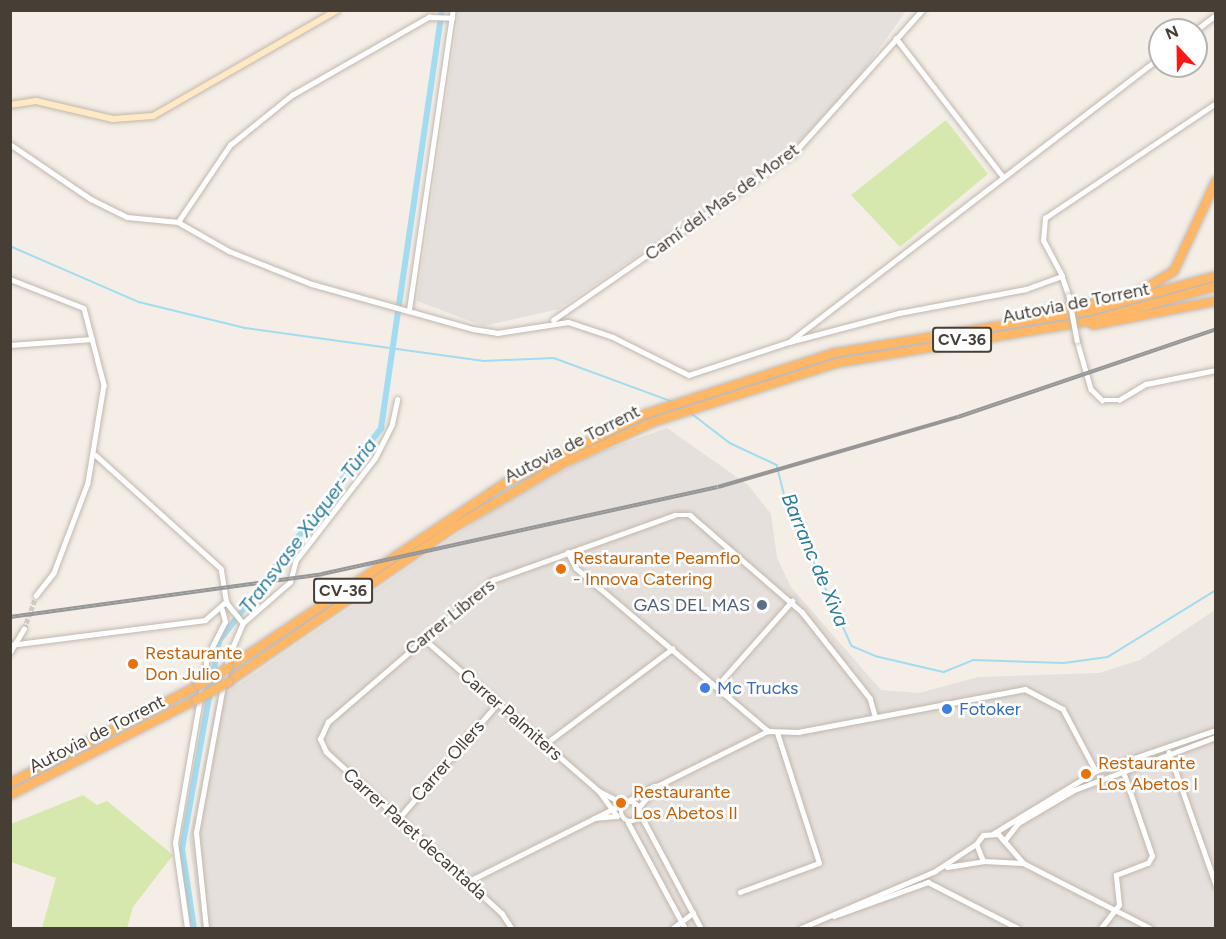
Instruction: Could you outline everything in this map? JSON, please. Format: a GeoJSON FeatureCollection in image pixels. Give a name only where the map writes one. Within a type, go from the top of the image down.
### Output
{"type":"FeatureCollection","features":[{"type":"Feature","properties":{"kind":"highway"},"geometry":{"type":"LineString","coordinates":[[834,353],[892,336],[1131,298],[1174,270],[1215,181]]}},
{"type":"Feature","properties":{"kind":"highway","name":"Autovia de Torrent"},"geometry":{"type":"LineString","coordinates":[[10,783],[228,668],[507,482],[645,414],[701,392],[834,353],[1089,311],[1215,276]]}},
{"type":"Feature","properties":{"kind":"highway","name":"Autovia de Torrent"},"geometry":{"type":"LineString","coordinates":[[10,795],[228,682],[456,526],[562,464],[653,422],[709,400],[894,352],[1091,321],[1215,286]]}},
{"type":"Feature","properties":{"kind":"highway"},"geometry":{"type":"LineString","coordinates":[[894,352],[1156,316],[1215,300]]}},
{"type":"Feature","properties":{"kind":"main road"},"geometry":{"type":"LineString","coordinates":[[10,105],[36,101],[113,119],[153,116],[337,10]]}},
{"type":"Feature","properties":{"kind":"street"},"geometry":{"type":"LineString","coordinates":[[409,310],[453,10]]}},
{"type":"Feature","properties":{"kind":"street","name":"Camí del Mas de Moret"},"geometry":{"type":"LineString","coordinates":[[553,320],[793,154],[922,10]]}},
{"type":"Feature","properties":{"kind":"street"},"geometry":{"type":"LineString","coordinates":[[178,222],[244,133],[306,86],[434,17],[452,18]]}},
{"type":"Feature","properties":{"kind":"street"},"geometry":{"type":"LineString","coordinates":[[896,38],[1002,174]]}},
{"type":"Feature","properties":{"kind":"street"},"geometry":{"type":"LineString","coordinates":[[789,342],[1002,174],[1148,66]]}},
{"type":"Feature","properties":{"kind":"street"},"geometry":{"type":"LineString","coordinates":[[1215,103],[1046,218],[1043,241],[1062,276],[1069,296],[1081,359],[1091,389],[1110,402],[1146,384],[1215,370]]}},
{"type":"Feature","properties":{"kind":"street"},"geometry":{"type":"LineString","coordinates":[[10,144],[91,200],[127,217],[178,222],[229,251],[302,280],[497,333],[553,320],[613,337],[681,375],[789,342],[899,313],[1026,290],[1062,276]]}},
{"type":"Feature","properties":{"kind":"street"},"geometry":{"type":"LineString","coordinates":[[10,279],[76,301],[84,308],[104,385],[96,456],[54,573],[36,596]]}},
{"type":"Feature","properties":{"kind":"street"},"geometry":{"type":"LineString","coordinates":[[10,345],[92,339]]}},
{"type":"Feature","properties":{"kind":"street"},"geometry":{"type":"LineString","coordinates":[[206,928],[196,833],[228,658],[243,623],[290,582],[296,560],[375,458],[390,431],[397,400]]}},
{"type":"Feature","properties":{"kind":"street"},"geometry":{"type":"LineString","coordinates":[[13,645],[168,627],[205,620],[222,610],[226,602],[221,569],[96,456]]}},
{"type":"Feature","properties":{"kind":"street","name":"Carrer Librers"},"geometry":{"type":"LineString","coordinates":[[320,739],[328,722],[493,580],[675,515],[690,515],[792,602],[870,698],[874,716]]}},
{"type":"Feature","properties":{"kind":"street"},"geometry":{"type":"LineString","coordinates":[[568,552],[576,568],[768,731],[777,733],[1026,689],[1063,710],[1096,771]]}},
{"type":"Feature","properties":{"kind":"street"},"geometry":{"type":"LineString","coordinates":[[226,602],[234,609],[243,623]]}},
{"type":"Feature","properties":{"kind":"street"},"geometry":{"type":"LineString","coordinates":[[716,687],[792,602]]}},
{"type":"Feature","properties":{"kind":"street"},"geometry":{"type":"LineString","coordinates":[[187,928],[175,843],[207,657],[225,622],[222,610]]}},
{"type":"Feature","properties":{"kind":"street"},"geometry":{"type":"LineString","coordinates":[[10,652],[24,629]]}},
{"type":"Feature","properties":{"kind":"street","name":"Carrer Palmiters"},"geometry":{"type":"LineString","coordinates":[[423,638],[599,791],[625,804],[640,806]]}},
{"type":"Feature","properties":{"kind":"street"},"geometry":{"type":"LineString","coordinates":[[544,744],[672,649]]}},
{"type":"Feature","properties":{"kind":"street","name":"Carrer Ollers"},"geometry":{"type":"LineString","coordinates":[[399,818],[497,704]]}},
{"type":"Feature","properties":{"kind":"street"},"geometry":{"type":"LineString","coordinates":[[801,928],[935,871],[1096,771],[1215,730]]}},
{"type":"Feature","properties":{"kind":"street"},"geometry":{"type":"LineString","coordinates":[[467,882],[592,819],[599,813],[625,804],[768,731]]}},
{"type":"Feature","properties":{"kind":"street"},"geometry":{"type":"LineString","coordinates":[[740,892],[819,863],[777,733]]}},
{"type":"Feature","properties":{"kind":"street"},"geometry":{"type":"LineString","coordinates":[[1000,860],[1005,844],[1027,818],[1122,770],[1215,737]]}},
{"type":"Feature","properties":{"kind":"street","name":"Carrer Paret decantada"},"geometry":{"type":"LineString","coordinates":[[320,739],[326,752],[467,882],[511,928]]}},
{"type":"Feature","properties":{"kind":"street"},"geometry":{"type":"LineString","coordinates":[[1169,752],[1215,885]]}},
{"type":"Feature","properties":{"kind":"street"},"geometry":{"type":"LineString","coordinates":[[1101,928],[1119,905],[1116,875],[1148,863],[1152,856],[1122,770]]}},
{"type":"Feature","properties":{"kind":"street"},"geometry":{"type":"LineString","coordinates":[[657,786],[640,806],[641,815],[701,928]]}},
{"type":"Feature","properties":{"kind":"street","name":"Carrer Palmiters"},"geometry":{"type":"LineString","coordinates":[[599,791],[609,808],[628,822]]}},
{"type":"Feature","properties":{"kind":"street"},"geometry":{"type":"LineString","coordinates":[[599,813],[603,800]]}},
{"type":"Feature","properties":{"kind":"street"},"geometry":{"type":"LineString","coordinates":[[592,819],[620,817],[625,804]]}},
{"type":"Feature","properties":{"kind":"street"},"geometry":{"type":"LineString","coordinates":[[641,815],[628,822],[683,926]]}},
{"type":"Feature","properties":{"kind":"street"},"geometry":{"type":"LineString","coordinates":[[994,833],[1023,863],[1150,928]]}},
{"type":"Feature","properties":{"kind":"street"},"geometry":{"type":"LineString","coordinates":[[976,844],[983,861]]}},
{"type":"Feature","properties":{"kind":"street"},"geometry":{"type":"LineString","coordinates":[[935,871],[983,861],[1000,860],[1023,863]]}},
{"type":"Feature","properties":{"kind":"street"},"geometry":{"type":"LineString","coordinates":[[825,918],[928,882],[1018,928]]}},
{"type":"Feature","properties":{"kind":"street"},"geometry":{"type":"LineString","coordinates":[[673,928],[683,926],[693,914]]}},
{"type":"Feature","properties":{"kind":"shaded area"},"geometry":{"type":"Polygon","coordinates":[[[459,11],[906,11],[859,77],[789,153],[559,309],[483,326],[417,301],[459,11]]]}},
{"type":"Feature","properties":{"kind":"shaded area"},"geometry":{"type":"Polygon","coordinates":[[[667,428],[748,485],[771,514],[777,558],[791,587],[881,690],[919,693],[978,677],[1099,673],[1140,660],[1215,610],[1215,928],[201,928],[189,839],[216,700],[494,509],[592,455],[667,428]]]}},
{"type":"Feature","properties":{"kind":"green space"},"geometry":{"type":"Polygon","coordinates":[[[946,120],[988,174],[900,247],[851,195],[946,120]]]}},
{"type":"Feature","properties":{"kind":"green space"},"geometry":{"type":"Polygon","coordinates":[[[83,795],[97,805],[107,801],[173,855],[133,907],[127,928],[42,928],[56,878],[11,862],[11,824],[83,795]]]}},
{"type":"Feature","properties":{"kind":"waterway","name":"Transvase Xùquer-Tùria"},"geometry":{"type":"LineString","coordinates":[[194,928],[182,849],[219,641],[381,428],[442,10]]}},
{"type":"Feature","properties":{"kind":"waterway"},"geometry":{"type":"LineString","coordinates":[[10,246],[139,302],[246,328],[484,361],[554,358],[671,401]]}},
{"type":"Feature","properties":{"kind":"waterway","name":"Barranc de Xiva"},"geometry":{"type":"LineString","coordinates":[[691,413],[730,443],[777,465],[786,500],[852,646],[875,656],[944,672],[973,660],[1064,663],[1108,657],[1216,590]]}},
{"type":"Feature","properties":{"kind":"tunnel"},"geometry":{"type":"LineString","coordinates":[[24,629],[36,596]]}},
{"type":"Feature","properties":{"kind":"railway"},"geometry":{"type":"LineString","coordinates":[[10,617],[322,574],[718,487],[958,417],[1216,329]]}},
{"type":"Feature","properties":{"kind":"place","name":"Restaurante Peamflo - Innova Catering"},"geometry":{"type":"Point","coordinates":[561,569]}},
{"type":"Feature","properties":{"kind":"place","name":"GAS DEL MAS"},"geometry":{"type":"Point","coordinates":[762,605]}},
{"type":"Feature","properties":{"kind":"place","name":"Restaurante Don Julio"},"geometry":{"type":"Point","coordinates":[133,664]}},
{"type":"Feature","properties":{"kind":"place","name":"Mc Trucks"},"geometry":{"type":"Point","coordinates":[705,688]}},
{"type":"Feature","properties":{"kind":"place","name":"Fotoker"},"geometry":{"type":"Point","coordinates":[947,709]}},
{"type":"Feature","properties":{"kind":"place","name":"Restaurante Los Abetos I"},"geometry":{"type":"Point","coordinates":[1086,774]}},
{"type":"Feature","properties":{"kind":"place","name":"Restaurante Los Abetos II"},"geometry":{"type":"Point","coordinates":[621,803]}}]}
